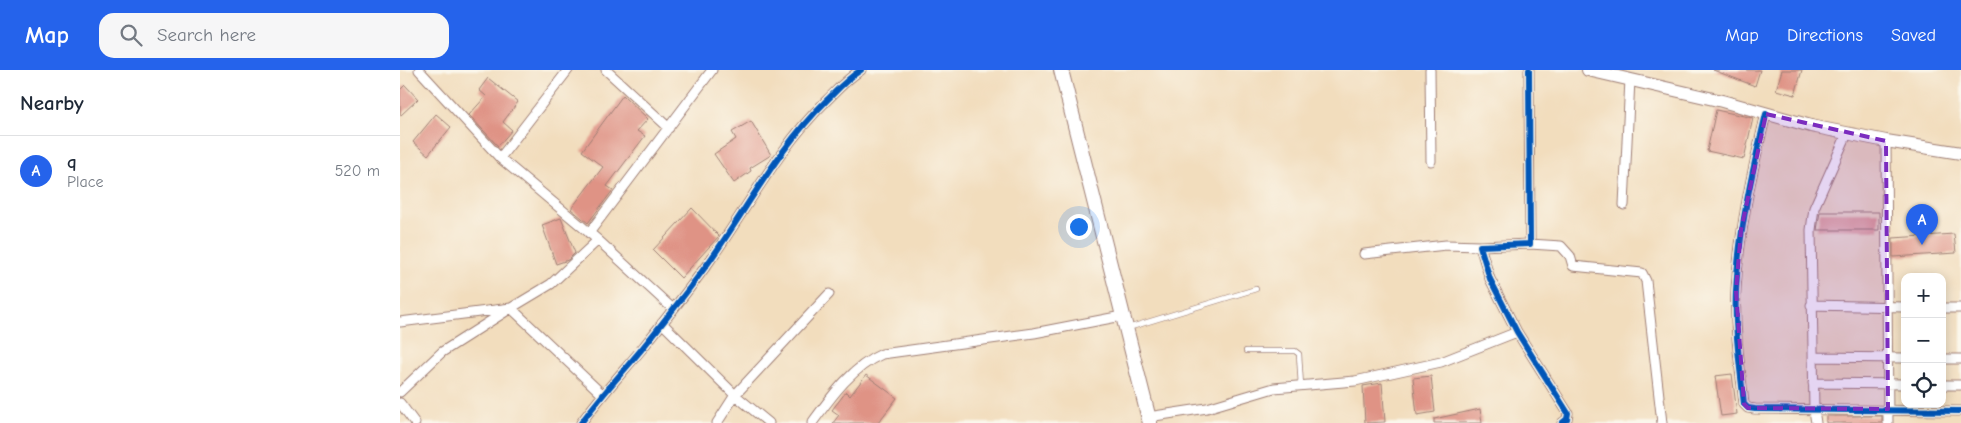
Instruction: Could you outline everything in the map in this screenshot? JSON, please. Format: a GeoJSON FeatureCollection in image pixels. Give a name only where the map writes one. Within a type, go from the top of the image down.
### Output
{"type":"FeatureCollection","features":[{"type":"Feature","properties":{"kind":"main road"},"geometry":{"type":"LineString","coordinates":[[1061,70],[1149,420]]}},
{"type":"Feature","properties":{"kind":"main road"},"geometry":{"type":"LineString","coordinates":[[1588,70],[1622,75],[1847,134],[1961,152]]}},
{"type":"Feature","properties":{"kind":"street"},"geometry":{"type":"LineString","coordinates":[[419,70],[500,158],[598,240],[673,309]]}},
{"type":"Feature","properties":{"kind":"street"},"geometry":{"type":"LineString","coordinates":[[500,158],[568,70]]}},
{"type":"Feature","properties":{"kind":"street"},"geometry":{"type":"LineString","coordinates":[[606,70],[669,128]]}},
{"type":"Feature","properties":{"kind":"street"},"geometry":{"type":"LineString","coordinates":[[589,233],[712,70]]}},
{"type":"Feature","properties":{"kind":"street"},"geometry":{"type":"LineString","coordinates":[[581,423],[602,394],[641,350],[711,259],[778,157],[848,73],[862,70]]}},
{"type":"Feature","properties":{"kind":"street"},"geometry":{"type":"LineString","coordinates":[[1430,70],[1431,161]]}},
{"type":"Feature","properties":{"kind":"street"},"geometry":{"type":"LineString","coordinates":[[1529,70],[1530,244]]}},
{"type":"Feature","properties":{"kind":"street"},"geometry":{"type":"LineString","coordinates":[[1622,75],[1624,205]]}},
{"type":"Feature","properties":{"kind":"street"},"geometry":{"type":"LineString","coordinates":[[1766,114],[1752,171],[1743,220],[1736,291],[1744,404],[1748,408],[1756,409],[1961,411]]}},
{"type":"Feature","properties":{"kind":"street"},"geometry":{"type":"LineString","coordinates":[[1816,423],[1813,384],[1811,230],[1814,208],[1847,134]]}},
{"type":"Feature","properties":{"kind":"street"},"geometry":{"type":"LineString","coordinates":[[1886,141],[1886,357],[1888,423]]}},
{"type":"Feature","properties":{"kind":"street"},"geometry":{"type":"LineString","coordinates":[[400,392],[442,352],[551,284],[598,240]]}},
{"type":"Feature","properties":{"kind":"street"},"geometry":{"type":"LineString","coordinates":[[1364,254],[1446,245],[1530,244],[1561,246],[1570,256],[1574,266],[1642,273],[1646,281],[1662,423]]}},
{"type":"Feature","properties":{"kind":"street"},"geometry":{"type":"LineString","coordinates":[[1480,246],[1490,279],[1517,332],[1568,413],[1567,419],[1562,423]]}},
{"type":"Feature","properties":{"kind":"street"},"geometry":{"type":"LineString","coordinates":[[717,423],[736,395],[829,294]]}},
{"type":"Feature","properties":{"kind":"street"},"geometry":{"type":"LineString","coordinates":[[1811,305],[1901,308]]}},
{"type":"Feature","properties":{"kind":"street"},"geometry":{"type":"LineString","coordinates":[[400,322],[511,308]]}},
{"type":"Feature","properties":{"kind":"street"},"geometry":{"type":"LineString","coordinates":[[511,308],[602,394]]}},
{"type":"Feature","properties":{"kind":"street"},"geometry":{"type":"LineString","coordinates":[[1946,308],[1961,308]]}},
{"type":"Feature","properties":{"kind":"street"},"geometry":{"type":"LineString","coordinates":[[812,423],[866,361],[882,354],[1124,322]]}},
{"type":"Feature","properties":{"kind":"street"},"geometry":{"type":"LineString","coordinates":[[662,323],[736,395],[768,423]]}},
{"type":"Feature","properties":{"kind":"street"},"geometry":{"type":"LineString","coordinates":[[1149,420],[1207,408],[1274,388],[1355,381],[1441,362],[1517,332]]}},
{"type":"Feature","properties":{"kind":"street"},"geometry":{"type":"LineString","coordinates":[[1813,357],[1901,358]]}},
{"type":"Feature","properties":{"kind":"street"},"geometry":{"type":"LineString","coordinates":[[1946,359],[1961,359]]}},
{"type":"Feature","properties":{"kind":"street"},"geometry":{"type":"LineString","coordinates":[[1813,384],[1901,384]]}},
{"type":"Feature","properties":{"kind":"street"},"geometry":{"type":"LineString","coordinates":[[1946,385],[1961,385]]}},
{"type":"Feature","properties":{"kind":"street"},"geometry":{"type":"LineString","coordinates":[[400,403],[416,423]]}},
{"type":"Feature","properties":{"kind":"lane"},"geometry":{"type":"LineString","coordinates":[[1124,322],[1256,290]]}},
{"type":"Feature","properties":{"kind":"lane"},"geometry":{"type":"LineString","coordinates":[[1246,351],[1295,351],[1299,354],[1301,386]]}},
{"type":"Feature","properties":{"kind":"highlighted area"},"geometry":{"type":"Polygon","coordinates":[[[1766,114],[1886,141],[1888,409],[1748,408],[1744,404],[1741,377],[1736,291],[1741,230],[1766,114]]]}},
{"type":"Feature","properties":{"kind":"building"},"geometry":{"type":"Polygon","coordinates":[[[1713,70],[1760,70],[1755,86],[1713,70]]]}},
{"type":"Feature","properties":{"kind":"building"},"geometry":{"type":"Polygon","coordinates":[[[1782,70],[1802,70],[1795,95],[1776,90],[1782,70]]]}},
{"type":"Feature","properties":{"kind":"building"},"geometry":{"type":"Polygon","coordinates":[[[488,78],[518,102],[503,122],[512,130],[498,146],[469,115],[486,96],[479,90],[488,78]]]}},
{"type":"Feature","properties":{"kind":"building"},"geometry":{"type":"Polygon","coordinates":[[[405,85],[418,99],[400,116],[400,90],[405,85]]]}},
{"type":"Feature","properties":{"kind":"building"},"geometry":{"type":"Polygon","coordinates":[[[623,95],[648,119],[637,131],[645,136],[607,186],[613,190],[588,223],[571,209],[603,167],[582,151],[623,95]]]}},
{"type":"Feature","properties":{"kind":"building"},"geometry":{"type":"Polygon","coordinates":[[[1716,110],[1753,118],[1744,159],[1707,151],[1716,110]]]}},
{"type":"Feature","properties":{"kind":"building"},"geometry":{"type":"Polygon","coordinates":[[[436,114],[451,127],[428,155],[413,142],[436,114]]]}},
{"type":"Feature","properties":{"kind":"building"},"geometry":{"type":"Polygon","coordinates":[[[751,121],[771,155],[750,168],[751,171],[734,183],[714,154],[736,139],[732,132],[751,121]]]}},
{"type":"Feature","properties":{"kind":"building"},"geometry":{"type":"Polygon","coordinates":[[[692,208],[719,236],[681,278],[653,250],[692,208]]]}},
{"type":"Feature","properties":{"kind":"building"},"geometry":{"type":"Polygon","coordinates":[[[1820,212],[1879,212],[1879,230],[1817,230],[1820,212]]]}},
{"type":"Feature","properties":{"kind":"building"},"geometry":{"type":"Polygon","coordinates":[[[561,218],[575,253],[568,260],[556,264],[542,225],[561,218]]]}},
{"type":"Feature","properties":{"kind":"building"},"geometry":{"type":"Polygon","coordinates":[[[1954,234],[1956,253],[1893,257],[1893,238],[1954,234]]]}},
{"type":"Feature","properties":{"kind":"building"},"geometry":{"type":"Polygon","coordinates":[[[1732,374],[1737,414],[1721,416],[1715,376],[1732,374]]]}},
{"type":"Feature","properties":{"kind":"building"},"geometry":{"type":"Polygon","coordinates":[[[866,375],[897,398],[878,423],[833,423],[839,415],[832,410],[846,392],[850,396],[866,375]]]}},
{"type":"Feature","properties":{"kind":"building"},"geometry":{"type":"Polygon","coordinates":[[[1431,376],[1435,412],[1417,415],[1413,378],[1431,376]]]}},
{"type":"Feature","properties":{"kind":"building"},"geometry":{"type":"Polygon","coordinates":[[[1382,383],[1385,422],[1365,423],[1363,386],[1382,383]]]}},
{"type":"Feature","properties":{"kind":"building"},"geometry":{"type":"Polygon","coordinates":[[[1480,409],[1482,423],[1434,423],[1434,419],[1480,409]]]}},
{"type":"Feature","properties":{"kind":"building"},"geometry":{"type":"Polygon","coordinates":[[[1826,416],[1882,416],[1882,423],[1826,423],[1826,416]]]}},
{"type":"Feature","properties":{"kind":"cycle path"},"geometry":{"type":"LineString","coordinates":[[581,423],[694,282],[794,137],[835,92],[861,70]]}},
{"type":"Feature","properties":{"kind":"cycle path"},"geometry":{"type":"LineString","coordinates":[[1529,70],[1530,244],[1480,246],[1490,279],[1517,332],[1568,413],[1567,419],[1562,423]]}},
{"type":"Feature","properties":{"kind":"cycle path"},"geometry":{"type":"LineString","coordinates":[[1766,114],[1747,201],[1740,245],[1736,290],[1738,347],[1744,404],[1748,408],[1755,409],[1961,411]]}},
{"type":"Feature","properties":{"kind":"place","name":"q"},"geometry":{"type":"Point","coordinates":[1922,245]}}]}
